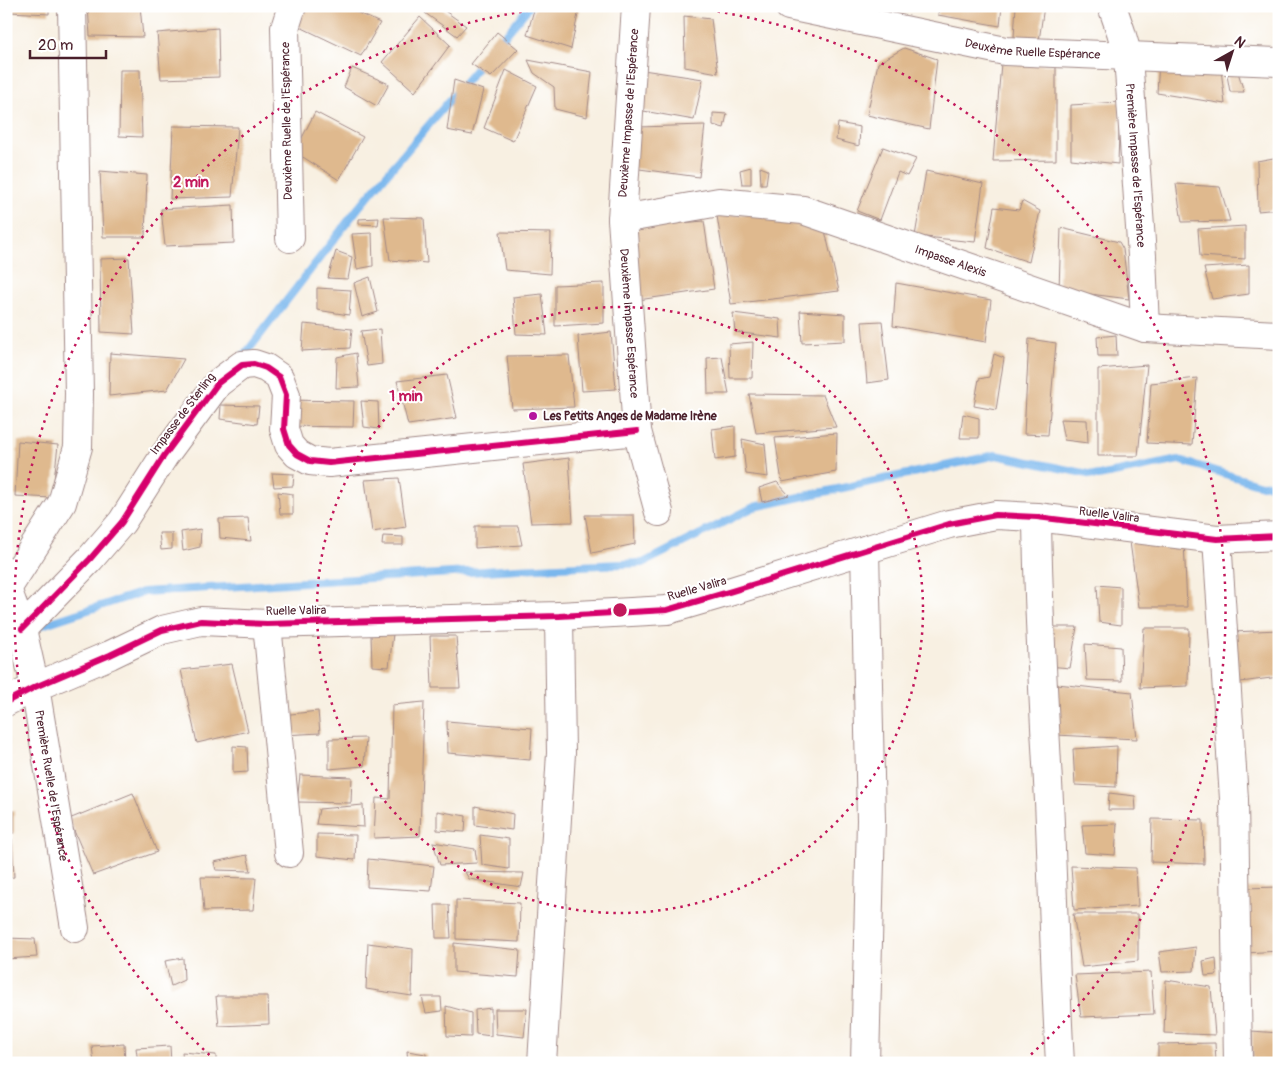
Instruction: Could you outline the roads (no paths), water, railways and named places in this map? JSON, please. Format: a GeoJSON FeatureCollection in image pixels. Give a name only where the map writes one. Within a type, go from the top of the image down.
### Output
{"type":"FeatureCollection","features":[{"type":"Feature","properties":{"kind":"street"},"geometry":{"type":"LineString","coordinates":[[7,589],[62,503],[78,447],[79,394],[72,6]]}},
{"type":"Feature","properties":{"kind":"street","name":"Deuxième Ruelle de l'Espérance"},"geometry":{"type":"LineString","coordinates":[[290,238],[285,28],[292,6]]}},
{"type":"Feature","properties":{"kind":"street","name":"Deuxième Impasse de l'Espérance"},"geometry":{"type":"LineString","coordinates":[[622,220],[636,6]]}},
{"type":"Feature","properties":{"kind":"street","name":"Deuxème Ruelle Espérance"},"geometry":{"type":"LineString","coordinates":[[788,6],[1005,51],[1279,62]]}},
{"type":"Feature","properties":{"kind":"street","name":"Première Impasse de l'Espérance"},"geometry":{"type":"LineString","coordinates":[[1112,6],[1128,57],[1142,256],[1145,328]]}},
{"type":"Feature","properties":{"kind":"street","name":"Impasse Alexis"},"geometry":{"type":"LineString","coordinates":[[622,220],[719,202],[803,210],[1145,328],[1279,335]]}},
{"type":"Feature","properties":{"kind":"street","name":"Deuxième Impasse Espérance"},"geometry":{"type":"LineString","coordinates":[[622,220],[637,431],[659,512]]}},
{"type":"Feature","properties":{"kind":"street","name":"Impasse de Sterling"},"geometry":{"type":"LineString","coordinates":[[22,630],[90,559],[122,522],[164,456],[218,383],[242,365],[254,364],[266,368],[279,377],[286,395],[284,429],[289,445],[297,454],[310,461],[329,463],[637,431]]}},
{"type":"Feature","properties":{"kind":"street","name":"Ruelle Valira"},"geometry":{"type":"LineString","coordinates":[[6,702],[162,630],[201,621],[268,624],[558,616],[667,610],[949,524],[996,516],[1037,517],[1217,539],[1279,536]]}},
{"type":"Feature","properties":{"kind":"street"},"geometry":{"type":"LineString","coordinates":[[1037,517],[1037,581],[1060,1063]]}},
{"type":"Feature","properties":{"kind":"street"},"geometry":{"type":"LineString","coordinates":[[1217,539],[1234,800],[1238,1063]]}},
{"type":"Feature","properties":{"kind":"street"},"geometry":{"type":"LineString","coordinates":[[865,550],[871,820],[865,1063]]}},
{"type":"Feature","properties":{"kind":"street","name":"Première Ruelle de l'Espérance"},"geometry":{"type":"LineString","coordinates":[[6,557],[7,589],[22,630],[35,687],[75,928]]}},
{"type":"Feature","properties":{"kind":"street"},"geometry":{"type":"LineString","coordinates":[[542,1063],[561,752],[558,616]]}},
{"type":"Feature","properties":{"kind":"street"},"geometry":{"type":"LineString","coordinates":[[268,624],[289,853]]}},
{"type":"Feature","properties":{"kind":"waterway"},"geometry":{"type":"LineString","coordinates":[[497,45],[530,6]]}},
{"type":"Feature","properties":{"kind":"waterway"},"geometry":{"type":"LineString","coordinates":[[243,357],[359,207],[483,61]]}},
{"type":"Feature","properties":{"kind":"waterway"},"geometry":{"type":"LineString","coordinates":[[36,627],[143,592],[643,563],[754,507],[996,455],[1098,476],[1179,460],[1261,485],[1279,484]]}},
{"type":"Feature","properties":{"kind":"place","name":"Les Petits Anges de Madame Irène"},"geometry":{"type":"Point","coordinates":[533,416]}}]}
